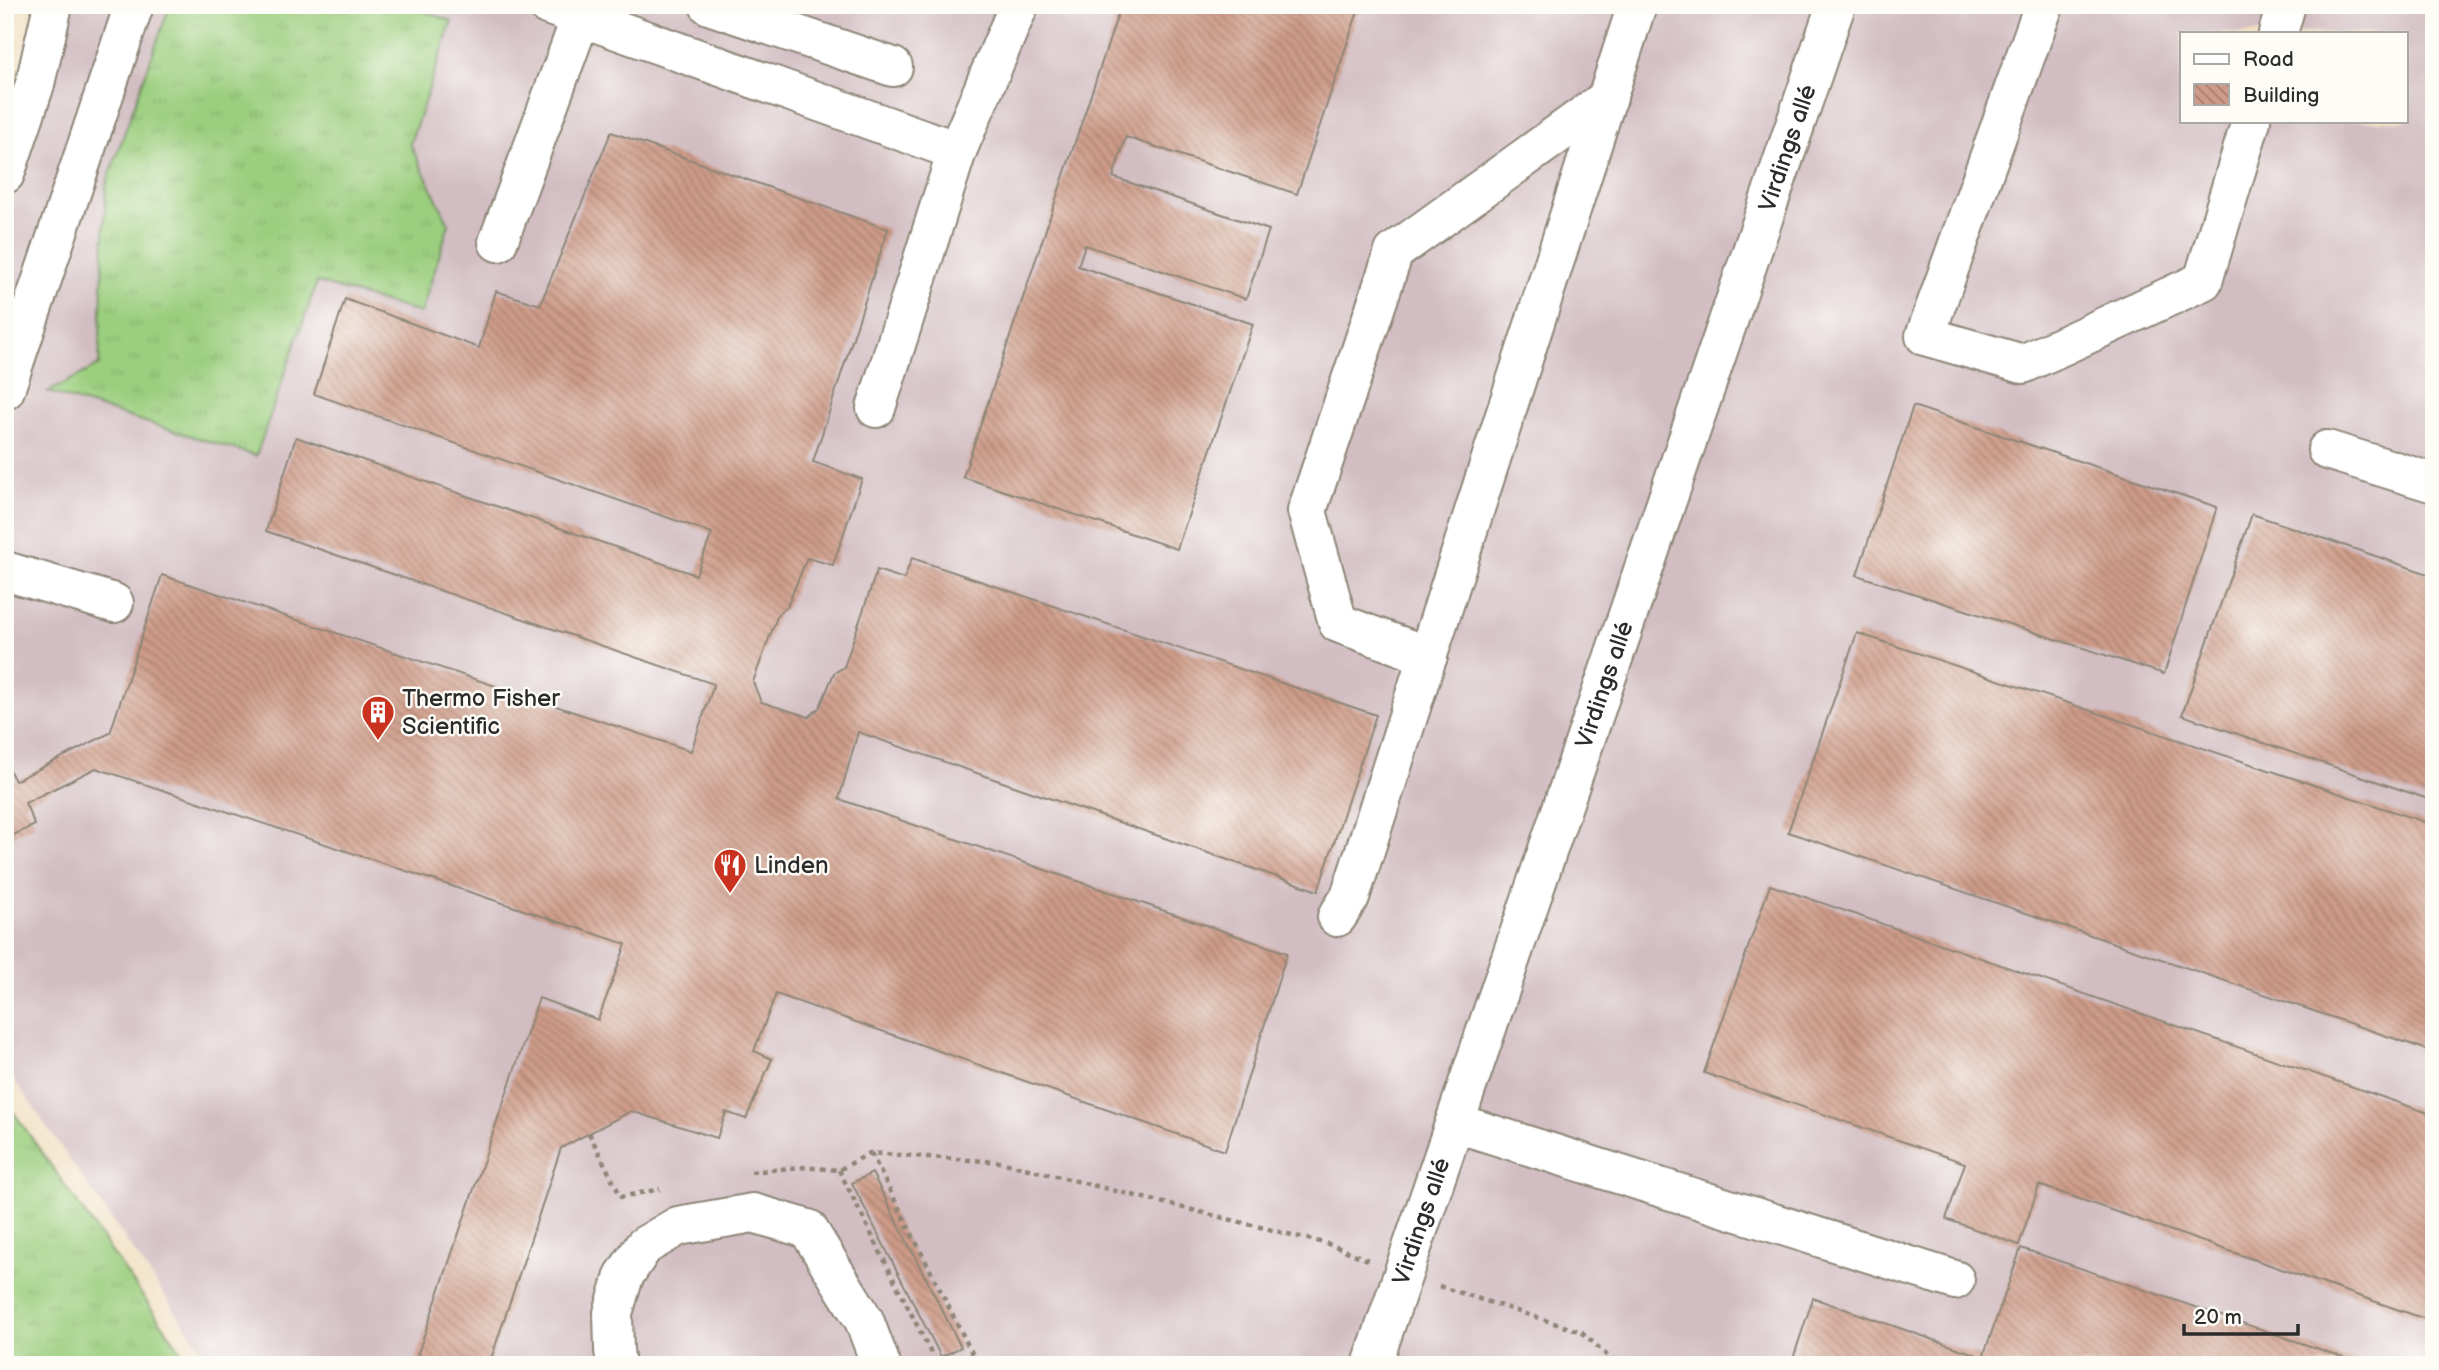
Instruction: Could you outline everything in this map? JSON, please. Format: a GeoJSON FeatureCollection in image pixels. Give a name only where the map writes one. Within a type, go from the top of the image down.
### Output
{"type":"FeatureCollection","features":[{"type":"Feature","properties":{"kind":"lane"},"geometry":{"type":"LineString","coordinates":[[5,174],[35,84],[53,5]]}},
{"type":"Feature","properties":{"kind":"lane"},"geometry":{"type":"LineString","coordinates":[[5,390],[12,345],[134,5]]}},
{"type":"Feature","properties":{"kind":"lane"},"geometry":{"type":"LineString","coordinates":[[709,5],[893,67]]}},
{"type":"Feature","properties":{"kind":"lane"},"geometry":{"type":"LineString","coordinates":[[876,408],[957,150],[1019,5]]}},
{"type":"Feature","properties":{"kind":"lane"},"geometry":{"type":"LineString","coordinates":[[1337,917],[1350,897],[1637,5]]}},
{"type":"Feature","properties":{"kind":"lane","name":"Virdings allé"},"geometry":{"type":"LineString","coordinates":[[1372,1365],[1836,5]]}},
{"type":"Feature","properties":{"kind":"lane"},"geometry":{"type":"LineString","coordinates":[[2044,5],[1925,336],[2023,364],[2203,281],[2251,122]]}},
{"type":"Feature","properties":{"kind":"lane"},"geometry":{"type":"LineString","coordinates":[[2278,32],[2286,5]]}},
{"type":"Feature","properties":{"kind":"lane"},"geometry":{"type":"LineString","coordinates":[[498,242],[564,11],[957,150]]}},
{"type":"Feature","properties":{"kind":"lane"},"geometry":{"type":"LineString","coordinates":[[1427,656],[1338,622],[1307,511],[1394,252],[1608,98]]}},
{"type":"Feature","properties":{"kind":"lane"},"geometry":{"type":"LineString","coordinates":[[2328,450],[2434,483]]}},
{"type":"Feature","properties":{"kind":"lane"},"geometry":{"type":"LineString","coordinates":[[5,571],[114,603]]}},
{"type":"Feature","properties":{"kind":"lane"},"geometry":{"type":"LineString","coordinates":[[1456,1123],[1955,1280]]}},
{"type":"Feature","properties":{"kind":"lane"},"geometry":{"type":"LineString","coordinates":[[616,1365],[613,1313],[624,1276],[644,1247],[678,1226],[753,1213],[808,1229],[864,1320],[881,1365]]}},
{"type":"Feature","properties":{"kind":"path"},"geometry":{"type":"LineString","coordinates":[[589,1133],[621,1197],[661,1189]]}},
{"type":"Feature","properties":{"kind":"path"},"geometry":{"type":"LineString","coordinates":[[870,1153],[978,1365]]}},
{"type":"Feature","properties":{"kind":"path"},"geometry":{"type":"LineString","coordinates":[[739,1173],[800,1167],[839,1170],[870,1153],[1000,1162],[1233,1219]]}},
{"type":"Feature","properties":{"kind":"path"},"geometry":{"type":"LineString","coordinates":[[839,1170],[937,1365]]}},
{"type":"Feature","properties":{"kind":"shaded area"},"geometry":{"type":"Polygon","coordinates":[[[53,5],[2434,5],[2434,1365],[213,1365],[5,1067],[5,152],[53,5]]]}},
{"type":"Feature","properties":{"kind":"green space"},"geometry":{"type":"Polygon","coordinates":[[[170,5],[406,5],[452,21],[410,144],[449,224],[421,313],[317,282],[256,456],[48,392],[99,365],[106,185],[170,5]]]}},
{"type":"Feature","properties":{"kind":"green space"},"geometry":{"type":"Polygon","coordinates":[[[5,1100],[191,1365],[5,1365],[5,1100]]]}},
{"type":"Feature","properties":{"kind":"building"},"geometry":{"type":"Polygon","coordinates":[[[1121,5],[1360,5],[1297,194],[1126,137],[1113,177],[1269,230],[1246,299],[1085,245],[1078,266],[1253,324],[1177,549],[963,477],[1121,5]]]}},
{"type":"Feature","properties":{"kind":"building","name":"Thermo Fisher Scientific"},"geometry":{"type":"Polygon","coordinates":[[[611,132],[888,229],[813,462],[862,479],[833,565],[807,558],[787,607],[778,614],[753,682],[761,702],[809,717],[820,707],[834,673],[844,667],[877,570],[904,579],[912,558],[1376,715],[1318,891],[858,732],[839,799],[1287,953],[1225,1151],[776,994],[754,1051],[772,1059],[746,1119],[726,1112],[717,1138],[631,1111],[561,1148],[489,1365],[414,1365],[539,998],[598,1020],[626,944],[96,768],[25,803],[35,825],[5,839],[5,762],[15,781],[110,733],[162,575],[691,751],[714,684],[266,531],[296,437],[696,575],[712,533],[314,394],[345,299],[479,348],[496,291],[540,305],[611,132]]]}},
{"type":"Feature","properties":{"kind":"building"},"geometry":{"type":"Polygon","coordinates":[[[1913,406],[2217,507],[2164,674],[1857,575],[1913,406]]]}},
{"type":"Feature","properties":{"kind":"building"},"geometry":{"type":"Polygon","coordinates":[[[2252,514],[2434,576],[2434,801],[2182,715],[2252,514]]]}},
{"type":"Feature","properties":{"kind":"building"},"geometry":{"type":"Polygon","coordinates":[[[1857,633],[2434,825],[2434,1052],[1788,832],[1857,633]]]}},
{"type":"Feature","properties":{"kind":"building"},"geometry":{"type":"Polygon","coordinates":[[[1770,885],[2434,1115],[2434,1322],[2039,1185],[2019,1245],[1946,1219],[1965,1163],[1704,1073],[1770,885]]]}},
{"type":"Feature","properties":{"kind":"building"},"geometry":{"type":"Polygon","coordinates":[[[872,1173],[961,1347],[941,1357],[852,1183],[872,1173]]]}},
{"type":"Feature","properties":{"kind":"building"},"geometry":{"type":"Polygon","coordinates":[[[2021,1248],[2363,1365],[1791,1365],[1813,1298],[1983,1357],[2021,1248]]]}},
{"type":"Feature","properties":{"kind":"place","name":"Thermo Fisher Scientific"},"geometry":{"type":"Point","coordinates":[378,742]}},
{"type":"Feature","properties":{"kind":"place","name":"Linden"},"geometry":{"type":"Point","coordinates":[730,895]}}]}
